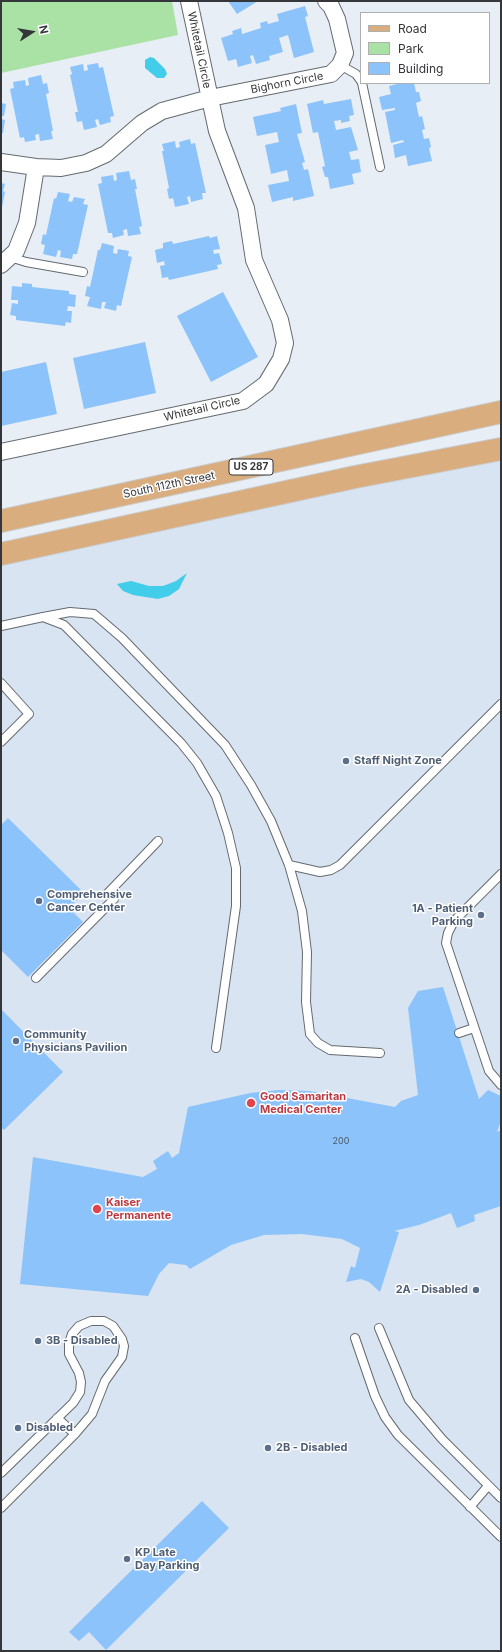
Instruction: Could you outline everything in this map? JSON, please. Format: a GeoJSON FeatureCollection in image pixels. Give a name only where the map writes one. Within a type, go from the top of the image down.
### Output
{"type":"FeatureCollection","features":[{"type":"Feature","properties":{"kind":"main road","name":"South 112th Street"},"geometry":{"type":"LineString","coordinates":[[1,522],[501,412]]}},
{"type":"Feature","properties":{"kind":"main road"},"geometry":{"type":"LineString","coordinates":[[1,554],[355,477],[501,449]]}},
{"type":"Feature","properties":{"kind":"street","name":"Whitetail Circle"},"geometry":{"type":"LineString","coordinates":[[1,452],[244,401],[266,384],[281,359],[285,343],[280,320],[256,266],[246,208],[218,131],[189,1]]}},
{"type":"Feature","properties":{"kind":"street"},"geometry":{"type":"LineString","coordinates":[[326,1],[331,6],[337,19],[343,39],[345,53],[340,65]]}},
{"type":"Feature","properties":{"kind":"street","name":"Bighorn Circle"},"geometry":{"type":"LineString","coordinates":[[210,98],[325,76],[340,65]]}},
{"type":"Feature","properties":{"kind":"street","name":"Whitetail Circle"},"geometry":{"type":"LineString","coordinates":[[1,162],[36,167],[61,168],[86,163],[106,154],[142,122],[162,110],[210,98]]}},
{"type":"Feature","properties":{"kind":"street"},"geometry":{"type":"LineString","coordinates":[[6,261],[16,251],[27,223],[36,167]]}},
{"type":"Feature","properties":{"kind":"lane"},"geometry":{"type":"LineString","coordinates":[[340,65],[356,74],[360,79]]}},
{"type":"Feature","properties":{"kind":"lane"},"geometry":{"type":"LineString","coordinates":[[362,84],[380,167]]}},
{"type":"Feature","properties":{"kind":"lane"},"geometry":{"type":"LineString","coordinates":[[6,261],[26,262],[83,272]]}},
{"type":"Feature","properties":{"kind":"lane"},"geometry":{"type":"LineString","coordinates":[[1,626],[70,612],[94,614],[122,638],[226,745],[271,821],[289,865],[302,911],[307,952],[306,1002],[310,1034],[318,1043],[330,1050],[380,1053]]}},
{"type":"Feature","properties":{"kind":"lane"},"geometry":{"type":"LineString","coordinates":[[43,617],[64,625],[170,732],[197,763],[216,796],[228,833],[236,868],[236,906],[216,1048]]}},
{"type":"Feature","properties":{"kind":"lane"},"geometry":{"type":"LineString","coordinates":[[1,683],[29,714],[1,742]]}},
{"type":"Feature","properties":{"kind":"lane"},"geometry":{"type":"LineString","coordinates":[[289,865],[320,872],[331,870],[340,865],[501,704]]}},
{"type":"Feature","properties":{"kind":"lane"},"geometry":{"type":"LineString","coordinates":[[36,978],[114,899],[108,893],[158,841]]}},
{"type":"Feature","properties":{"kind":"lane"},"geometry":{"type":"LineString","coordinates":[[501,874],[454,921],[448,933],[446,943],[489,1071],[501,1085]]}},
{"type":"Feature","properties":{"kind":"lane"},"geometry":{"type":"LineString","coordinates":[[459,1033],[474,1028]]}},
{"type":"Feature","properties":{"kind":"lane"},"geometry":{"type":"LineString","coordinates":[[1,1473],[73,1403],[80,1392],[81,1382],[79,1373],[69,1354],[69,1343],[72,1334],[80,1326],[91,1321],[108,1323],[113,1326],[122,1339],[122,1357],[105,1382],[92,1414],[75,1434],[1,1508]]}},
{"type":"Feature","properties":{"kind":"lane"},"geometry":{"type":"LineString","coordinates":[[379,1328],[409,1400],[442,1439],[501,1498]]}},
{"type":"Feature","properties":{"kind":"lane"},"geometry":{"type":"LineString","coordinates":[[355,1338],[375,1396],[384,1417],[398,1435],[501,1537]]}},
{"type":"Feature","properties":{"kind":"lane"},"geometry":{"type":"LineString","coordinates":[[57,1418],[75,1434]]}},
{"type":"Feature","properties":{"kind":"lane"},"geometry":{"type":"LineString","coordinates":[[470,1507],[488,1486]]}},
{"type":"Feature","properties":{"kind":"shaded area","name":"Good Samaritan Medical Center"},"geometry":{"type":"Polygon","coordinates":[[[501,449],[501,1651],[1,1651],[1,554],[501,449]]]}},
{"type":"Feature","properties":{"kind":"green space"},"geometry":{"type":"Polygon","coordinates":[[[1,1],[172,1],[178,35],[1,73],[1,1]]]}},
{"type":"Feature","properties":{"kind":"water"},"geometry":{"type":"Polygon","coordinates":[[[150,57],[154,58],[165,69],[167,74],[164,78],[157,78],[145,68],[145,60],[150,57]]]}},
{"type":"Feature","properties":{"kind":"water"},"geometry":{"type":"Polygon","coordinates":[[[187,573],[179,589],[169,596],[158,599],[133,595],[123,591],[117,584],[131,581],[149,586],[163,586],[176,581],[187,573]]]}},
{"type":"Feature","properties":{"kind":"building"},"geometry":{"type":"Polygon","coordinates":[[[228,1],[258,1],[237,14],[228,1]]]}},
{"type":"Feature","properties":{"kind":"building"},"geometry":{"type":"Polygon","coordinates":[[[305,6],[308,16],[305,17],[314,52],[294,58],[288,35],[279,38],[283,52],[269,56],[270,60],[256,64],[253,55],[250,56],[252,63],[238,67],[236,59],[228,61],[221,38],[233,34],[232,31],[241,28],[242,34],[261,28],[260,23],[267,21],[268,24],[279,21],[277,14],[305,6]]]}},
{"type":"Feature","properties":{"kind":"building"},"geometry":{"type":"Polygon","coordinates":[[[98,63],[99,68],[103,67],[114,116],[110,117],[111,122],[100,125],[98,119],[95,120],[97,127],[84,130],[82,121],[77,122],[75,112],[78,112],[70,75],[72,74],[70,67],[83,64],[84,71],[88,70],[87,65],[98,63]]]}},
{"type":"Feature","properties":{"kind":"building"},"geometry":{"type":"Polygon","coordinates":[[[41,75],[43,84],[47,83],[49,93],[46,94],[53,131],[51,131],[53,139],[40,141],[39,134],[35,135],[36,140],[25,142],[24,137],[20,138],[10,89],[14,88],[13,82],[25,80],[26,86],[29,85],[28,78],[41,75]]]}},
{"type":"Feature","properties":{"kind":"building"},"geometry":{"type":"Polygon","coordinates":[[[397,84],[414,84],[416,92],[419,92],[421,101],[416,103],[419,117],[422,116],[425,129],[422,130],[424,139],[429,138],[431,147],[429,148],[432,161],[408,166],[406,155],[395,158],[393,145],[404,142],[403,140],[391,143],[385,112],[395,110],[395,108],[382,110],[379,97],[391,94],[389,86],[397,84]]]}},
{"type":"Feature","properties":{"kind":"building"},"geometry":{"type":"Polygon","coordinates":[[[351,99],[354,115],[349,116],[350,121],[341,123],[341,120],[334,121],[336,130],[351,127],[358,150],[349,152],[351,160],[359,159],[361,172],[352,174],[354,184],[330,189],[328,177],[325,177],[322,167],[325,166],[318,132],[313,133],[307,104],[323,100],[324,104],[351,99]]]}},
{"type":"Feature","properties":{"kind":"building"},"geometry":{"type":"Polygon","coordinates":[[[1,103],[6,104],[4,116],[1,116],[1,103]]]}},
{"type":"Feature","properties":{"kind":"building"},"geometry":{"type":"Polygon","coordinates":[[[296,104],[302,133],[297,134],[305,162],[302,163],[304,170],[308,169],[314,196],[293,201],[293,197],[272,202],[268,185],[289,181],[287,170],[271,174],[265,145],[279,142],[277,132],[257,136],[253,117],[281,111],[280,108],[296,104]]]}},
{"type":"Feature","properties":{"kind":"building"},"geometry":{"type":"Polygon","coordinates":[[[1,119],[5,120],[3,133],[1,133],[1,119]]]}},
{"type":"Feature","properties":{"kind":"building"},"geometry":{"type":"Polygon","coordinates":[[[190,139],[191,144],[195,143],[206,193],[202,193],[203,199],[191,202],[190,196],[187,197],[189,204],[175,207],[173,198],[169,199],[167,189],[169,188],[162,144],[175,141],[176,148],[180,147],[179,142],[190,139]]]}},
{"type":"Feature","properties":{"kind":"building"},"geometry":{"type":"Polygon","coordinates":[[[129,171],[131,180],[135,179],[137,189],[135,189],[142,226],[139,227],[141,234],[128,236],[127,229],[123,230],[124,235],[113,238],[112,233],[108,233],[98,184],[102,183],[101,177],[113,175],[114,181],[117,180],[116,173],[129,171]]]}},
{"type":"Feature","properties":{"kind":"building"},"geometry":{"type":"Polygon","coordinates":[[[1,183],[5,184],[2,207],[1,183]]]}},
{"type":"Feature","properties":{"kind":"building"},"geometry":{"type":"Polygon","coordinates":[[[58,192],[70,194],[68,201],[72,202],[74,197],[85,199],[83,204],[88,205],[77,254],[73,254],[72,259],[60,257],[61,251],[58,250],[56,257],[43,254],[45,245],[41,244],[43,234],[46,235],[54,198],[56,199],[58,192]]]}},
{"type":"Feature","properties":{"kind":"building"},"geometry":{"type":"Polygon","coordinates":[[[209,236],[210,238],[217,236],[220,249],[213,250],[214,254],[219,253],[222,264],[217,265],[218,269],[169,280],[168,277],[162,278],[160,266],[165,265],[164,261],[157,263],[155,250],[163,248],[163,243],[172,241],[173,244],[209,236]]]}},
{"type":"Feature","properties":{"kind":"building"},"geometry":{"type":"Polygon","coordinates":[[[102,243],[114,246],[113,253],[117,254],[118,249],[129,251],[128,256],[132,257],[121,306],[117,305],[116,311],[104,308],[106,302],[102,302],[101,309],[87,306],[90,297],[85,296],[87,286],[90,287],[98,250],[100,250],[102,243]]]}},
{"type":"Feature","properties":{"kind":"building"},"geometry":{"type":"Polygon","coordinates":[[[22,283],[32,284],[32,287],[69,291],[69,294],[76,295],[75,307],[68,306],[67,311],[72,311],[71,323],[66,322],[65,326],[16,320],[16,316],[10,315],[12,303],[18,304],[18,300],[11,300],[12,286],[22,287],[22,283]]]}},
{"type":"Feature","properties":{"kind":"building"},"geometry":{"type":"Polygon","coordinates":[[[223,292],[258,357],[211,382],[177,316],[223,292]]]}},
{"type":"Feature","properties":{"kind":"building"},"geometry":{"type":"Polygon","coordinates":[[[145,342],[156,393],[84,409],[73,358],[145,342]]]}},
{"type":"Feature","properties":{"kind":"building"},"geometry":{"type":"Polygon","coordinates":[[[46,362],[57,414],[1,426],[1,372],[46,362]]]}},
{"type":"Feature","properties":{"kind":"building","name":"Comprehensive Cancer Center"},"geometry":{"type":"Polygon","coordinates":[[[8,818],[84,893],[69,908],[83,922],[28,977],[1,950],[1,825],[8,818]]]}},
{"type":"Feature","properties":{"kind":"building","name":"Good Samaritan Medical Center"},"geometry":{"type":"Polygon","coordinates":[[[443,987],[479,1099],[488,1090],[501,1096],[501,1121],[497,1132],[501,1130],[501,1206],[474,1215],[475,1221],[457,1228],[451,1213],[419,1225],[394,1231],[399,1232],[380,1292],[369,1282],[361,1279],[346,1282],[351,1266],[355,1268],[360,1248],[342,1239],[302,1234],[264,1235],[231,1245],[190,1269],[186,1265],[169,1263],[159,1274],[148,1296],[20,1284],[33,1157],[143,1177],[157,1169],[153,1161],[168,1151],[172,1158],[179,1153],[188,1107],[250,1093],[279,1090],[310,1091],[395,1107],[401,1101],[418,1095],[408,1008],[418,991],[443,987]]]}},
{"type":"Feature","properties":{"kind":"building","name":"Community Physicians Pavilion"},"geometry":{"type":"Polygon","coordinates":[[[1,1009],[63,1072],[4,1130],[1,1127],[1,1009]]]}},
{"type":"Feature","properties":{"kind":"building"},"geometry":{"type":"Polygon","coordinates":[[[202,1501],[229,1528],[106,1650],[89,1632],[79,1641],[69,1632],[202,1501]]]}},
{"type":"Feature","properties":{"kind":"place","name":"Staff Night Zone"},"geometry":{"type":"Point","coordinates":[346,761]}},
{"type":"Feature","properties":{"kind":"place","name":"Comprehensive Cancer Center"},"geometry":{"type":"Point","coordinates":[39,901]}},
{"type":"Feature","properties":{"kind":"place","name":"1A - Patient Parking"},"geometry":{"type":"Point","coordinates":[481,915]}},
{"type":"Feature","properties":{"kind":"place","name":"Community Physicians Pavilion"},"geometry":{"type":"Point","coordinates":[16,1041]}},
{"type":"Feature","properties":{"kind":"place","name":"Good Samaritan Medical Center"},"geometry":{"type":"Point","coordinates":[251,1103]}},
{"type":"Feature","properties":{"kind":"place","name":"Kaiser Permanente"},"geometry":{"type":"Point","coordinates":[97,1209]}},
{"type":"Feature","properties":{"kind":"place","name":"2A - Disabled"},"geometry":{"type":"Point","coordinates":[476,1290]}},
{"type":"Feature","properties":{"kind":"place","name":"3B - Disabled"},"geometry":{"type":"Point","coordinates":[38,1341]}},
{"type":"Feature","properties":{"kind":"place","name":"Disabled"},"geometry":{"type":"Point","coordinates":[18,1428]}},
{"type":"Feature","properties":{"kind":"place","name":"2B - Disabled"},"geometry":{"type":"Point","coordinates":[268,1448]}},
{"type":"Feature","properties":{"kind":"place","name":"KP Late Day Parking"},"geometry":{"type":"Point","coordinates":[127,1559]}}]}
